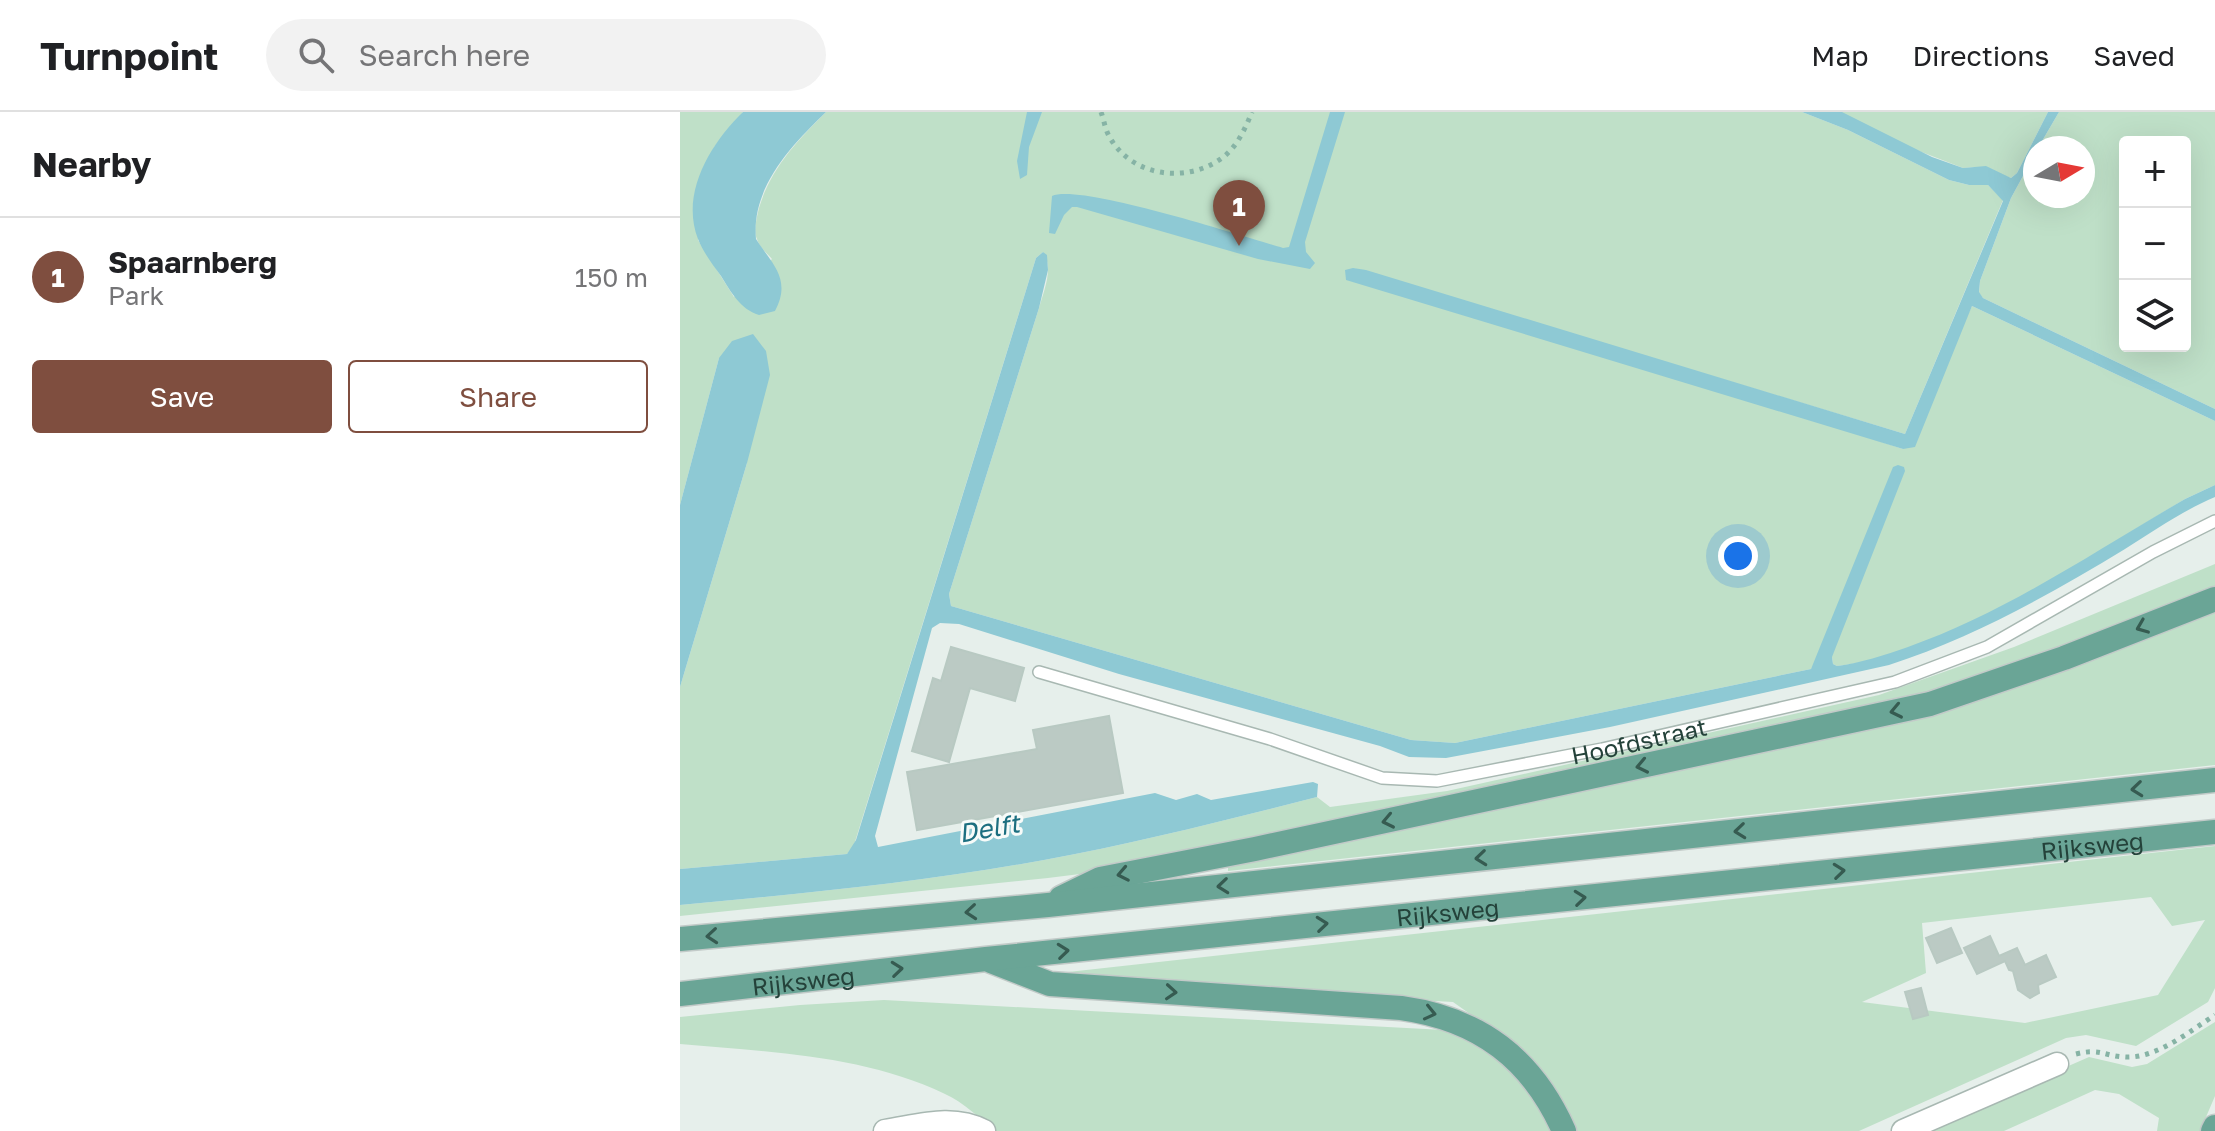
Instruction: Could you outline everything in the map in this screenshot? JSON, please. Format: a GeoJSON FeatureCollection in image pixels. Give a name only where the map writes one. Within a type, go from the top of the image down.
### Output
{"type":"FeatureCollection","features":[{"type":"Feature","properties":{"kind":"main road"},"geometry":{"type":"LineString","coordinates":[[1048,905],[1100,879],[1270,846],[1930,704],[2064,658],[2215,599]]}},
{"type":"Feature","properties":{"kind":"main road","name":"Rijksweg"},"geometry":{"type":"LineString","coordinates":[[680,939],[1048,905],[2215,780]]}},
{"type":"Feature","properties":{"kind":"main road","name":"Rijksweg"},"geometry":{"type":"LineString","coordinates":[[680,994],[986,959],[2215,832]]}},
{"type":"Feature","properties":{"kind":"main road"},"geometry":{"type":"LineString","coordinates":[[986,959],[1050,984],[1401,1008],[1455,1020],[1500,1046],[1528,1072],[1548,1099],[1564,1131]]}},
{"type":"Feature","properties":{"kind":"street"},"geometry":{"type":"LineString","coordinates":[[1903,1131],[2057,1064]]}},
{"type":"Feature","properties":{"kind":"street"},"geometry":{"type":"LineString","coordinates":[[885,1131],[950,1121],[984,1131]]}},
{"type":"Feature","properties":{"kind":"lane","name":"Hoofdstraat"},"geometry":{"type":"LineString","coordinates":[[1039,672],[1270,739],[1382,778],[1437,781],[1602,749],[1895,682],[1987,647],[2153,552],[2215,521]]}},
{"type":"Feature","properties":{"kind":"path"},"geometry":{"type":"LineString","coordinates":[[1101,112],[1107,134],[1125,156],[1147,169],[1185,174],[1223,157],[1234,146],[1252,112]]}},
{"type":"Feature","properties":{"kind":"path"},"geometry":{"type":"LineString","coordinates":[[2057,1064],[2092,1050],[2126,1058],[2154,1052],[2215,1015]]}},
{"type":"Feature","properties":{"kind":"green space"},"geometry":{"type":"Polygon","coordinates":[[[680,112],[743,112],[715,146],[707,161],[698,240],[734,297],[772,259],[759,245],[755,232],[759,208],[770,180],[795,145],[826,112],[1802,112],[1848,130],[1949,180],[1969,185],[1988,185],[2003,200],[1905,434],[1353,268],[1903,449],[1972,306],[2215,421],[2215,485],[2185,499],[2017,599],[1926,643],[1837,666],[1833,664],[1832,657],[1815,662],[1811,669],[1455,743],[1411,740],[951,606],[949,594],[1045,287],[1048,265],[1043,252],[1036,258],[854,845],[847,854],[680,869],[680,687],[747,463],[719,358],[680,505],[680,112]]]}},
{"type":"Feature","properties":{"kind":"green space"},"geometry":{"type":"Polygon","coordinates":[[[1818,112],[2048,112],[2036,136],[2023,136],[2023,161],[2011,178],[1977,167],[1963,168],[1818,112]]]}},
{"type":"Feature","properties":{"kind":"green space"},"geometry":{"type":"Polygon","coordinates":[[[2059,112],[2215,112],[2215,409],[1983,298],[1979,293],[1980,281],[2011,198],[2023,176],[2023,208],[2095,208],[2095,136],[2045,136],[2059,112]]]}},
{"type":"Feature","properties":{"kind":"green space"},"geometry":{"type":"Polygon","coordinates":[[[2215,564],[2215,592],[1981,681],[1128,868],[680,916],[680,905],[908,881],[1044,860],[1147,839],[1317,797],[1330,807],[1447,791],[1879,695],[2014,647],[2215,564]]]}},
{"type":"Feature","properties":{"kind":"green space"},"geometry":{"type":"Polygon","coordinates":[[[2215,607],[2215,765],[1228,871],[1228,867],[1827,738],[2215,607]]]}},
{"type":"Feature","properties":{"kind":"green space"},"geometry":{"type":"Polygon","coordinates":[[[2215,846],[2215,988],[2208,1002],[2136,1046],[2086,1035],[2066,1038],[1859,1131],[1572,1131],[1497,1033],[1453,1002],[1060,980],[1059,973],[2215,846]],[[2151,897],[1922,923],[1926,973],[1862,1002],[2025,1023],[2158,995],[2205,920],[2172,926],[2151,897]]]}},
{"type":"Feature","properties":{"kind":"green space"},"geometry":{"type":"Polygon","coordinates":[[[884,1000],[1463,1031],[1505,1060],[1546,1115],[1553,1131],[994,1131],[952,1098],[882,1071],[815,1057],[680,1044],[680,1017],[884,1000]]]}},
{"type":"Feature","properties":{"kind":"green space"},"geometry":{"type":"Polygon","coordinates":[[[2215,1022],[2215,1096],[2200,1131],[2157,1131],[2159,1118],[2119,1094],[2095,1090],[2004,1131],[1920,1131],[2089,1057],[2132,1067],[2147,1064],[2215,1022]]]}},
{"type":"Feature","properties":{"kind":"water"},"geometry":{"type":"Polygon","coordinates":[[[743,112],[826,112],[776,168],[760,202],[756,239],[778,272],[781,290],[775,311],[759,315],[746,309],[732,294],[703,249],[693,222],[693,204],[702,170],[720,138],[743,112]]]}},
{"type":"Feature","properties":{"kind":"water"},"geometry":{"type":"Polygon","coordinates":[[[1027,112],[1042,112],[1029,147],[1027,175],[1020,179],[1017,161],[1027,112]]]}},
{"type":"Feature","properties":{"kind":"water"},"geometry":{"type":"Polygon","coordinates":[[[1330,112],[1345,112],[1305,242],[1306,252],[1315,263],[1310,269],[1258,259],[1077,207],[1072,207],[1064,215],[1055,234],[1049,233],[1052,196],[1068,194],[1127,204],[1283,248],[1289,247],[1330,112]]]}},
{"type":"Feature","properties":{"kind":"water"},"geometry":{"type":"Polygon","coordinates":[[[1802,112],[1842,112],[1932,157],[1963,168],[1986,166],[2011,178],[2023,161],[2023,176],[2011,198],[1980,281],[1979,292],[1983,298],[2215,409],[2215,421],[1972,306],[1915,447],[1903,449],[1346,280],[1345,270],[1366,270],[1905,434],[2003,201],[1988,185],[1969,185],[1949,180],[1848,130],[1802,112]]]}},
{"type":"Feature","properties":{"kind":"water"},"geometry":{"type":"Polygon","coordinates":[[[2048,112],[2059,112],[2045,136],[2036,136],[2048,112]]]}},
{"type":"Feature","properties":{"kind":"water","name":"Delft"},"geometry":{"type":"Polygon","coordinates":[[[1043,252],[1047,255],[1048,270],[1039,308],[949,594],[951,606],[1411,740],[1455,743],[1811,669],[1893,467],[1898,465],[1905,471],[1832,657],[1833,664],[1837,666],[1881,656],[1945,633],[2015,599],[2185,499],[2215,485],[2215,497],[2010,614],[1951,642],[1889,665],[1610,727],[1446,758],[1409,757],[1380,746],[1119,674],[959,624],[940,623],[932,628],[875,836],[878,847],[1155,793],[1176,800],[1197,794],[1211,800],[1313,782],[1318,784],[1317,797],[1147,839],[999,868],[862,887],[680,905],[680,869],[847,854],[856,840],[1036,258],[1043,252]]]}},
{"type":"Feature","properties":{"kind":"water"},"geometry":{"type":"Polygon","coordinates":[[[753,334],[766,351],[770,375],[680,687],[680,505],[719,358],[732,341],[753,334]]]}},
{"type":"Feature","properties":{"kind":"building"},"geometry":{"type":"Polygon","coordinates":[[[951,647],[1024,668],[1015,701],[970,688],[949,762],[912,751],[933,678],[941,681],[951,647]]]}},
{"type":"Feature","properties":{"kind":"building"},"geometry":{"type":"Polygon","coordinates":[[[1109,716],[1123,793],[917,830],[907,772],[1037,749],[1033,730],[1109,716]]]}},
{"type":"Feature","properties":{"kind":"building"},"geometry":{"type":"Polygon","coordinates":[[[1951,928],[1962,953],[1937,963],[1926,938],[1951,928]]]}},
{"type":"Feature","properties":{"kind":"building"},"geometry":{"type":"Polygon","coordinates":[[[1990,936],[1999,956],[2017,948],[2025,965],[2046,955],[2056,977],[2038,985],[2039,993],[2030,998],[2018,990],[2013,971],[2009,970],[2005,961],[1977,974],[1964,948],[1990,936]]]}},
{"type":"Feature","properties":{"kind":"building"},"geometry":{"type":"Polygon","coordinates":[[[1921,988],[1928,1015],[1913,1019],[1905,992],[1921,988]]]}},
{"type":"Feature","properties":{"kind":"place","name":"Spaarnberg"},"geometry":{"type":"Point","coordinates":[1239,246]}}]}
